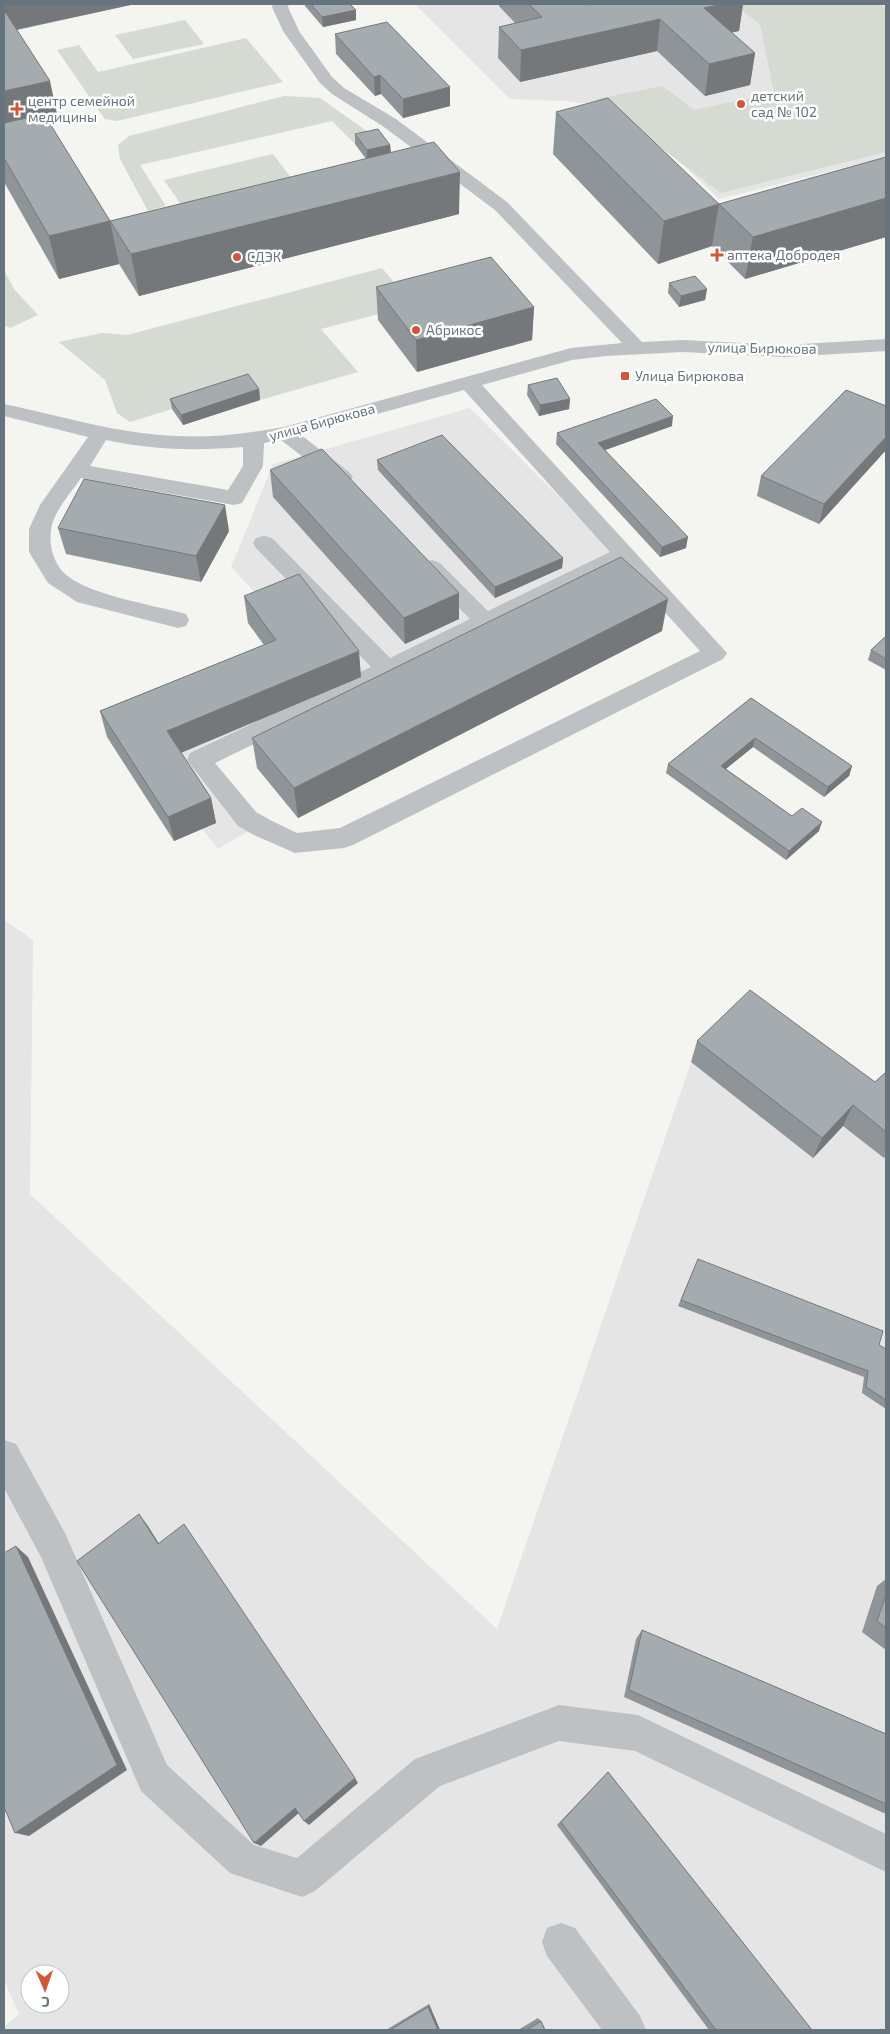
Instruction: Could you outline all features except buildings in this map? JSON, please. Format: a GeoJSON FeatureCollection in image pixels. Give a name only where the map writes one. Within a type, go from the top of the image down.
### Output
{"type":"FeatureCollection","features":[{"type":"Feature","properties":{"kind":"street"},"geometry":{"type":"LineString","coordinates":[[280,4],[291,31],[326,80],[338,91],[390,123],[501,206],[637,348]]}},
{"type":"Feature","properties":{"kind":"street","name":"улица Бирюкова"},"geometry":{"type":"LineString","coordinates":[[4,410],[100,434],[154,442],[212,444],[254,440],[571,354],[682,346],[785,351],[886,345]]}},
{"type":"Feature","properties":{"kind":"street"},"geometry":{"type":"LineString","coordinates":[[468,382],[625,554],[715,653],[344,838],[295,843],[247,819],[199,760],[625,554]]}},
{"type":"Feature","properties":{"kind":"street"},"geometry":{"type":"LineString","coordinates":[[285,432],[341,475],[354,489]]}},
{"type":"Feature","properties":{"kind":"street"},"geometry":{"type":"LineString","coordinates":[[100,434],[51,505],[40,528],[40,552],[56,578],[84,596],[178,620]]}},
{"type":"Feature","properties":{"kind":"street"},"geometry":{"type":"LineString","coordinates":[[76,470],[234,498],[253,466],[254,440]]}},
{"type":"Feature","properties":{"kind":"street"},"geometry":{"type":"LineString","coordinates":[[264,543],[387,670]]}},
{"type":"Feature","properties":{"kind":"street"},"geometry":{"type":"LineString","coordinates":[[417,552],[486,622]]}},
{"type":"Feature","properties":{"kind":"street"},"geometry":{"type":"LineString","coordinates":[[4,1456],[53,1545],[154,1778],[243,1860],[302,1878],[428,1772],[558,1722],[638,1733],[886,1853]]}},
{"type":"Feature","properties":{"kind":"street"},"geometry":{"type":"LineString","coordinates":[[561,1942],[626,2030]]}},
{"type":"Feature","properties":{"kind":"shaded area","name":"детский сад № 102"},"geometry":{"type":"Polygon","coordinates":[[[415,4],[886,4],[886,157],[719,199],[624,108],[566,101],[510,99],[415,4]]]}},
{"type":"Feature","properties":{"kind":"shaded area"},"geometry":{"type":"Polygon","coordinates":[[[733,4],[880,4],[886,9],[886,152],[721,193],[596,99],[663,86],[694,110],[774,93],[760,24],[733,4]]]}},
{"type":"Feature","properties":{"kind":"shaded area"},"geometry":{"type":"Polygon","coordinates":[[[185,20],[204,44],[133,59],[115,35],[185,20]]]}},
{"type":"Feature","properties":{"kind":"shaded area"},"geometry":{"type":"Polygon","coordinates":[[[246,38],[283,82],[117,121],[105,119],[57,50],[79,45],[98,72],[246,38]]]}},
{"type":"Feature","properties":{"kind":"shaded area"},"geometry":{"type":"Polygon","coordinates":[[[284,96],[320,98],[378,139],[355,144],[332,121],[140,165],[166,206],[148,211],[120,159],[118,145],[129,136],[284,96]]]}},
{"type":"Feature","properties":{"kind":"shaded area"},"geometry":{"type":"Polygon","coordinates":[[[273,154],[295,183],[185,210],[164,180],[273,154]]]}},
{"type":"Feature","properties":{"kind":"shaded area"},"geometry":{"type":"Polygon","coordinates":[[[382,268],[413,305],[321,329],[358,372],[260,400],[249,385],[130,422],[117,413],[105,380],[59,342],[102,333],[127,335],[382,268]]]}},
{"type":"Feature","properties":{"kind":"shaded area"},"geometry":{"type":"Polygon","coordinates":[[[4,270],[14,289],[38,315],[10,328],[4,325],[4,270]]]}},
{"type":"Feature","properties":{"kind":"shaded area"},"geometry":{"type":"Polygon","coordinates":[[[470,408],[615,553],[194,759],[252,829],[218,849],[130,738],[298,639],[231,567],[273,464],[470,408]]]}},
{"type":"Feature","properties":{"kind":"shaded area"},"geometry":{"type":"Polygon","coordinates":[[[4,920],[33,940],[30,1194],[497,1629],[691,1062],[864,1103],[886,1083],[886,2030],[4,2030],[4,2027],[19,2014],[4,1980],[4,920]]]}},
{"type":"Feature","properties":{"kind":"place","name":"детский сад № 102"},"geometry":{"type":"Point","coordinates":[741,104]}},
{"type":"Feature","properties":{"kind":"place","name":"центр семейной медицины"},"geometry":{"type":"Point","coordinates":[17,109]}},
{"type":"Feature","properties":{"kind":"place","name":"аптека Добродея"},"geometry":{"type":"Point","coordinates":[717,255]}},
{"type":"Feature","properties":{"kind":"place","name":"СДЭК"},"geometry":{"type":"Point","coordinates":[237,257]}},
{"type":"Feature","properties":{"kind":"place","name":"Абрикос"},"geometry":{"type":"Point","coordinates":[416,330]}},
{"type":"Feature","properties":{"kind":"place","name":"Улица Бирюкова"},"geometry":{"type":"Point","coordinates":[625,376]}}]}
